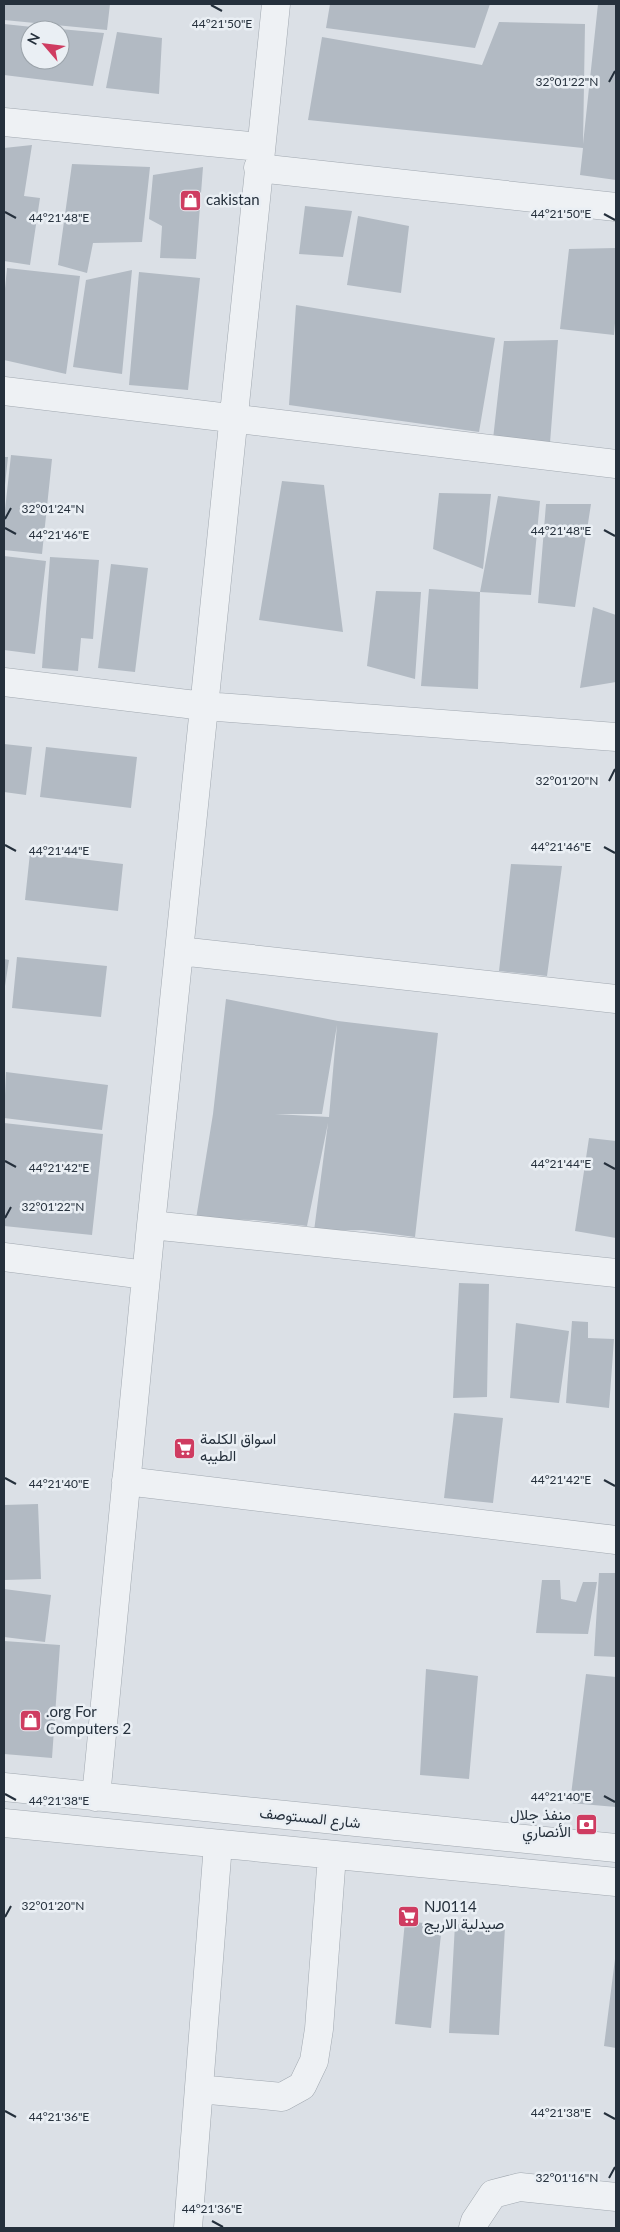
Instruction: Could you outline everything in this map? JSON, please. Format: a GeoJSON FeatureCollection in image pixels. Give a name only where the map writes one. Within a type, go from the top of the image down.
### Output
{"type":"FeatureCollection","features":[{"type":"Feature","properties":{"kind":"street"},"geometry":{"type":"LineString","coordinates":[[96,1797],[232,418],[276,4]]}},
{"type":"Feature","properties":{"kind":"street"},"geometry":{"type":"LineString","coordinates":[[4,122],[616,207]]}},
{"type":"Feature","properties":{"kind":"street"},"geometry":{"type":"LineString","coordinates":[[4,391],[616,464]]}},
{"type":"Feature","properties":{"kind":"street"},"geometry":{"type":"LineString","coordinates":[[4,682],[204,706],[616,737]]}},
{"type":"Feature","properties":{"kind":"street"},"geometry":{"type":"LineString","coordinates":[[179,951],[616,999]]}},
{"type":"Feature","properties":{"kind":"street"},"geometry":{"type":"LineString","coordinates":[[151,1225],[616,1273]]}},
{"type":"Feature","properties":{"kind":"street"},"geometry":{"type":"LineString","coordinates":[[4,1257],[146,1275]]}},
{"type":"Feature","properties":{"kind":"street"},"geometry":{"type":"LineString","coordinates":[[126,1481],[616,1540]]}},
{"type":"Feature","properties":{"kind":"street","name":"شارع المستوصف"},"geometry":{"type":"LineString","coordinates":[[4,1787],[616,1848]]}},
{"type":"Feature","properties":{"kind":"street"},"geometry":{"type":"LineString","coordinates":[[4,1823],[616,1882]]}},
{"type":"Feature","properties":{"kind":"street"},"geometry":{"type":"LineString","coordinates":[[188,2228],[218,1844]]}},
{"type":"Feature","properties":{"kind":"street"},"geometry":{"type":"LineString","coordinates":[[199,2089],[282,2097],[302,2086],[314,2061],[332,1855]]}},
{"type":"Feature","properties":{"kind":"street"},"geometry":{"type":"LineString","coordinates":[[474,2228],[475,2221],[493,2194],[520,2187],[616,2197]]}},
{"type":"Feature","properties":{"kind":"building"},"geometry":{"type":"Polygon","coordinates":[[[4,4],[110,4],[107,30],[70,26],[70,20],[20,20],[20,22],[4,20],[4,4]]]}},
{"type":"Feature","properties":{"kind":"building"},"geometry":{"type":"Polygon","coordinates":[[[330,4],[490,4],[475,48],[326,28],[330,4]]]}},
{"type":"Feature","properties":{"kind":"building"},"geometry":{"type":"Polygon","coordinates":[[[598,4],[616,4],[616,180],[580,175],[583,148],[308,120],[322,37],[482,65],[499,22],[585,24],[583,144],[598,4]]]}},
{"type":"Feature","properties":{"kind":"building"},"geometry":{"type":"Polygon","coordinates":[[[4,24],[20,26],[20,70],[70,70],[70,30],[104,33],[93,86],[4,75],[4,24]]]}},
{"type":"Feature","properties":{"kind":"building"},"geometry":{"type":"Polygon","coordinates":[[[117,32],[162,38],[159,94],[106,88],[117,32]]]}},
{"type":"Feature","properties":{"kind":"building"},"geometry":{"type":"Polygon","coordinates":[[[32,145],[24,196],[40,198],[30,265],[4,261],[4,148],[32,145]]]}},
{"type":"Feature","properties":{"kind":"building"},"geometry":{"type":"Polygon","coordinates":[[[72,164],[150,167],[142,242],[93,243],[87,273],[58,265],[72,164]]]}},
{"type":"Feature","properties":{"kind":"building"},"geometry":{"type":"Polygon","coordinates":[[[203,167],[196,259],[160,258],[162,226],[149,219],[153,175],[203,167]]]}},
{"type":"Feature","properties":{"kind":"building"},"geometry":{"type":"Polygon","coordinates":[[[305,206],[352,211],[343,257],[299,254],[305,206]]]}},
{"type":"Feature","properties":{"kind":"building"},"geometry":{"type":"Polygon","coordinates":[[[358,216],[409,226],[401,293],[347,285],[358,216]]]}},
{"type":"Feature","properties":{"kind":"building"},"geometry":{"type":"Polygon","coordinates":[[[616,248],[614,335],[560,329],[569,249],[616,248]]]}},
{"type":"Feature","properties":{"kind":"building"},"geometry":{"type":"Polygon","coordinates":[[[7,268],[80,276],[66,374],[4,360],[4,299],[7,268]]]}},
{"type":"Feature","properties":{"kind":"building"},"geometry":{"type":"Polygon","coordinates":[[[132,270],[122,374],[73,367],[86,280],[132,270]]]}},
{"type":"Feature","properties":{"kind":"building"},"geometry":{"type":"Polygon","coordinates":[[[139,272],[200,278],[188,390],[129,385],[139,272]]]}},
{"type":"Feature","properties":{"kind":"building"},"geometry":{"type":"Polygon","coordinates":[[[296,305],[495,338],[479,432],[289,405],[296,305]]]}},
{"type":"Feature","properties":{"kind":"building"},"geometry":{"type":"Polygon","coordinates":[[[558,340],[550,443],[493,439],[504,341],[558,340]]]}},
{"type":"Feature","properties":{"kind":"building"},"geometry":{"type":"Polygon","coordinates":[[[11,455],[52,459],[42,554],[4,550],[4,519],[11,455]]]}},
{"type":"Feature","properties":{"kind":"building"},"geometry":{"type":"Polygon","coordinates":[[[4,457],[8,457],[5,485],[4,485],[4,457]]]}},
{"type":"Feature","properties":{"kind":"building"},"geometry":{"type":"Polygon","coordinates":[[[282,481],[324,485],[343,632],[259,620],[282,481]]]}},
{"type":"Feature","properties":{"kind":"building"},"geometry":{"type":"Polygon","coordinates":[[[439,493],[491,494],[483,569],[433,549],[439,493]]]}},
{"type":"Feature","properties":{"kind":"building"},"geometry":{"type":"Polygon","coordinates":[[[498,496],[540,501],[531,595],[480,592],[498,496]]]}},
{"type":"Feature","properties":{"kind":"building"},"geometry":{"type":"Polygon","coordinates":[[[546,504],[591,504],[575,607],[538,603],[546,504]]]}},
{"type":"Feature","properties":{"kind":"building"},"geometry":{"type":"Polygon","coordinates":[[[4,556],[46,561],[35,654],[4,650],[4,556]]]}},
{"type":"Feature","properties":{"kind":"building"},"geometry":{"type":"Polygon","coordinates":[[[50,557],[99,560],[93,639],[81,638],[78,671],[42,668],[50,557]]]}},
{"type":"Feature","properties":{"kind":"building"},"geometry":{"type":"Polygon","coordinates":[[[111,564],[148,568],[135,672],[98,668],[111,564]]]}},
{"type":"Feature","properties":{"kind":"building"},"geometry":{"type":"Polygon","coordinates":[[[429,589],[480,592],[478,689],[421,686],[429,589]]]}},
{"type":"Feature","properties":{"kind":"building"},"geometry":{"type":"Polygon","coordinates":[[[376,591],[421,592],[415,679],[367,666],[376,591]]]}},
{"type":"Feature","properties":{"kind":"building"},"geometry":{"type":"Polygon","coordinates":[[[593,607],[616,615],[616,682],[580,688],[593,607]]]}},
{"type":"Feature","properties":{"kind":"building"},"geometry":{"type":"Polygon","coordinates":[[[4,744],[32,747],[26,795],[4,792],[4,744]]]}},
{"type":"Feature","properties":{"kind":"building"},"geometry":{"type":"Polygon","coordinates":[[[46,747],[137,757],[131,808],[40,797],[46,747]]]}},
{"type":"Feature","properties":{"kind":"building"},"geometry":{"type":"Polygon","coordinates":[[[30,853],[123,864],[118,911],[25,900],[30,853]]]}},
{"type":"Feature","properties":{"kind":"building"},"geometry":{"type":"Polygon","coordinates":[[[511,864],[562,866],[547,976],[499,971],[511,864]]]}},
{"type":"Feature","properties":{"kind":"building"},"geometry":{"type":"Polygon","coordinates":[[[17,957],[107,966],[101,1017],[12,1008],[17,957]]]}},
{"type":"Feature","properties":{"kind":"building"},"geometry":{"type":"Polygon","coordinates":[[[4,959],[9,960],[5,986],[4,986],[4,959]]]}},
{"type":"Feature","properties":{"kind":"building"},"geometry":{"type":"Polygon","coordinates":[[[226,999],[338,1021],[438,1033],[415,1237],[362,1230],[314,1231],[328,1123],[307,1226],[254,1220],[196,1219],[213,1114],[226,999]],[[337,1025],[322,1114],[275,1114],[329,1117],[337,1025]]]}},
{"type":"Feature","properties":{"kind":"building"},"geometry":{"type":"Polygon","coordinates":[[[6,1072],[108,1085],[102,1130],[4,1118],[6,1072]]]}},
{"type":"Feature","properties":{"kind":"building"},"geometry":{"type":"Polygon","coordinates":[[[4,1123],[103,1134],[92,1235],[4,1226],[4,1123]]]}},
{"type":"Feature","properties":{"kind":"building"},"geometry":{"type":"Polygon","coordinates":[[[589,1138],[616,1141],[616,1238],[575,1231],[589,1138]]]}},
{"type":"Feature","properties":{"kind":"building"},"geometry":{"type":"Polygon","coordinates":[[[459,1283],[489,1284],[487,1397],[453,1398],[459,1283]]]}},
{"type":"Feature","properties":{"kind":"building"},"geometry":{"type":"Polygon","coordinates":[[[572,1321],[588,1322],[588,1338],[614,1339],[609,1408],[566,1403],[572,1321]]]}},
{"type":"Feature","properties":{"kind":"building"},"geometry":{"type":"Polygon","coordinates":[[[516,1323],[569,1331],[559,1403],[510,1398],[516,1323]]]}},
{"type":"Feature","properties":{"kind":"building"},"geometry":{"type":"Polygon","coordinates":[[[454,1413],[503,1418],[493,1503],[444,1498],[454,1413]]]}},
{"type":"Feature","properties":{"kind":"building"},"geometry":{"type":"Polygon","coordinates":[[[38,1504],[41,1579],[4,1580],[4,1505],[38,1504]]]}},
{"type":"Feature","properties":{"kind":"building"},"geometry":{"type":"Polygon","coordinates":[[[599,1573],[616,1573],[616,1657],[594,1656],[599,1573]]]}},
{"type":"Feature","properties":{"kind":"building"},"geometry":{"type":"Polygon","coordinates":[[[542,1580],[560,1580],[561,1599],[576,1602],[583,1582],[597,1582],[588,1634],[536,1633],[542,1580]]]}},
{"type":"Feature","properties":{"kind":"building"},"geometry":{"type":"Polygon","coordinates":[[[4,1589],[51,1595],[45,1642],[4,1637],[4,1589]]]}},
{"type":"Feature","properties":{"kind":"building"},"geometry":{"type":"Polygon","coordinates":[[[4,1641],[60,1645],[52,1758],[4,1754],[4,1641]]]}},
{"type":"Feature","properties":{"kind":"building"},"geometry":{"type":"Polygon","coordinates":[[[426,1669],[478,1676],[469,1779],[420,1775],[426,1669]]]}},
{"type":"Feature","properties":{"kind":"building"},"geometry":{"type":"Polygon","coordinates":[[[586,1674],[616,1677],[616,1807],[570,1803],[586,1674]]]}},
{"type":"Feature","properties":{"kind":"building"},"geometry":{"type":"Polygon","coordinates":[[[405,1921],[442,1925],[431,2028],[395,2024],[405,1921]]]}},
{"type":"Feature","properties":{"kind":"building"},"geometry":{"type":"Polygon","coordinates":[[[455,1924],[505,1927],[499,2035],[449,2033],[455,1924]]]}},
{"type":"Feature","properties":{"kind":"building"},"geometry":{"type":"Polygon","coordinates":[[[616,1959],[616,2048],[604,2046],[616,1959]]]}},
{"type":"Feature","properties":{"kind":"place","name":"cakistan"},"geometry":{"type":"Point","coordinates":[190,200]}},
{"type":"Feature","properties":{"kind":"place","name":"اسواق الكلمة الطيبه"},"geometry":{"type":"Point","coordinates":[184,1448]}},
{"type":"Feature","properties":{"kind":"place","name":".org For Computers 2"},"geometry":{"type":"Point","coordinates":[30,1721]}},
{"type":"Feature","properties":{"kind":"place","name":"منفذ جلال الأنصاري"},"geometry":{"type":"Point","coordinates":[587,1824]}},
{"type":"Feature","properties":{"kind":"place","name":"NJ0114 صيدلية الاريج"},"geometry":{"type":"Point","coordinates":[408,1916]}}]}
